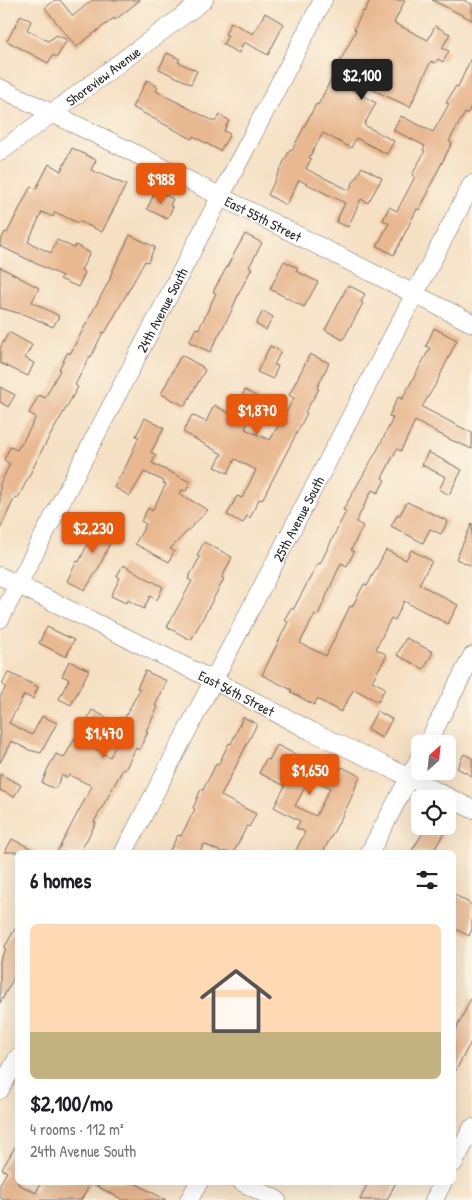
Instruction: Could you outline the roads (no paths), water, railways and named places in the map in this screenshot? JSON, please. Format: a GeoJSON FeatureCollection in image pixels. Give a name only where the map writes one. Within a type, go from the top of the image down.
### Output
{"type":"FeatureCollection","features":[{"type":"Feature","properties":{"kind":"street","name":"Shoreview Avenue"},"geometry":{"type":"LineString","coordinates":[[0,152],[204,0]]}},
{"type":"Feature","properties":{"kind":"street","name":"24th Avenue South"},"geometry":{"type":"LineString","coordinates":[[0,618],[323,0]]}},
{"type":"Feature","properties":{"kind":"street","name":"East 55th Street"},"geometry":{"type":"LineString","coordinates":[[0,88],[221,196],[472,323]]}},
{"type":"Feature","properties":{"kind":"street","name":"25th Avenue South"},"geometry":{"type":"LineString","coordinates":[[125,850],[472,184]]}},
{"type":"Feature","properties":{"kind":"street","name":"East 56th Street"},"geometry":{"type":"LineString","coordinates":[[0,576],[472,809]]}},
{"type":"Feature","properties":{"kind":"street"},"geometry":{"type":"LineString","coordinates":[[432,735],[472,656]]}},
{"type":"Feature","properties":{"kind":"street"},"geometry":{"type":"LineString","coordinates":[[371,850],[411,774]]}},
{"type":"Feature","properties":{"kind":"street"},"geometry":{"type":"LineString","coordinates":[[0,1090],[12,1065]]}},
{"type":"Feature","properties":{"kind":"street"},"geometry":{"type":"LineString","coordinates":[[456,1159],[472,1128]]}},
{"type":"Feature","properties":{"kind":"street"},"geometry":{"type":"LineString","coordinates":[[189,1200],[197,1185]]}},
{"type":"Feature","properties":{"kind":"street"},"geometry":{"type":"LineString","coordinates":[[248,1185],[277,1200]]}},
{"type":"Feature","properties":{"kind":"street"},"geometry":{"type":"LineString","coordinates":[[434,1200],[442,1185]]}}]}
